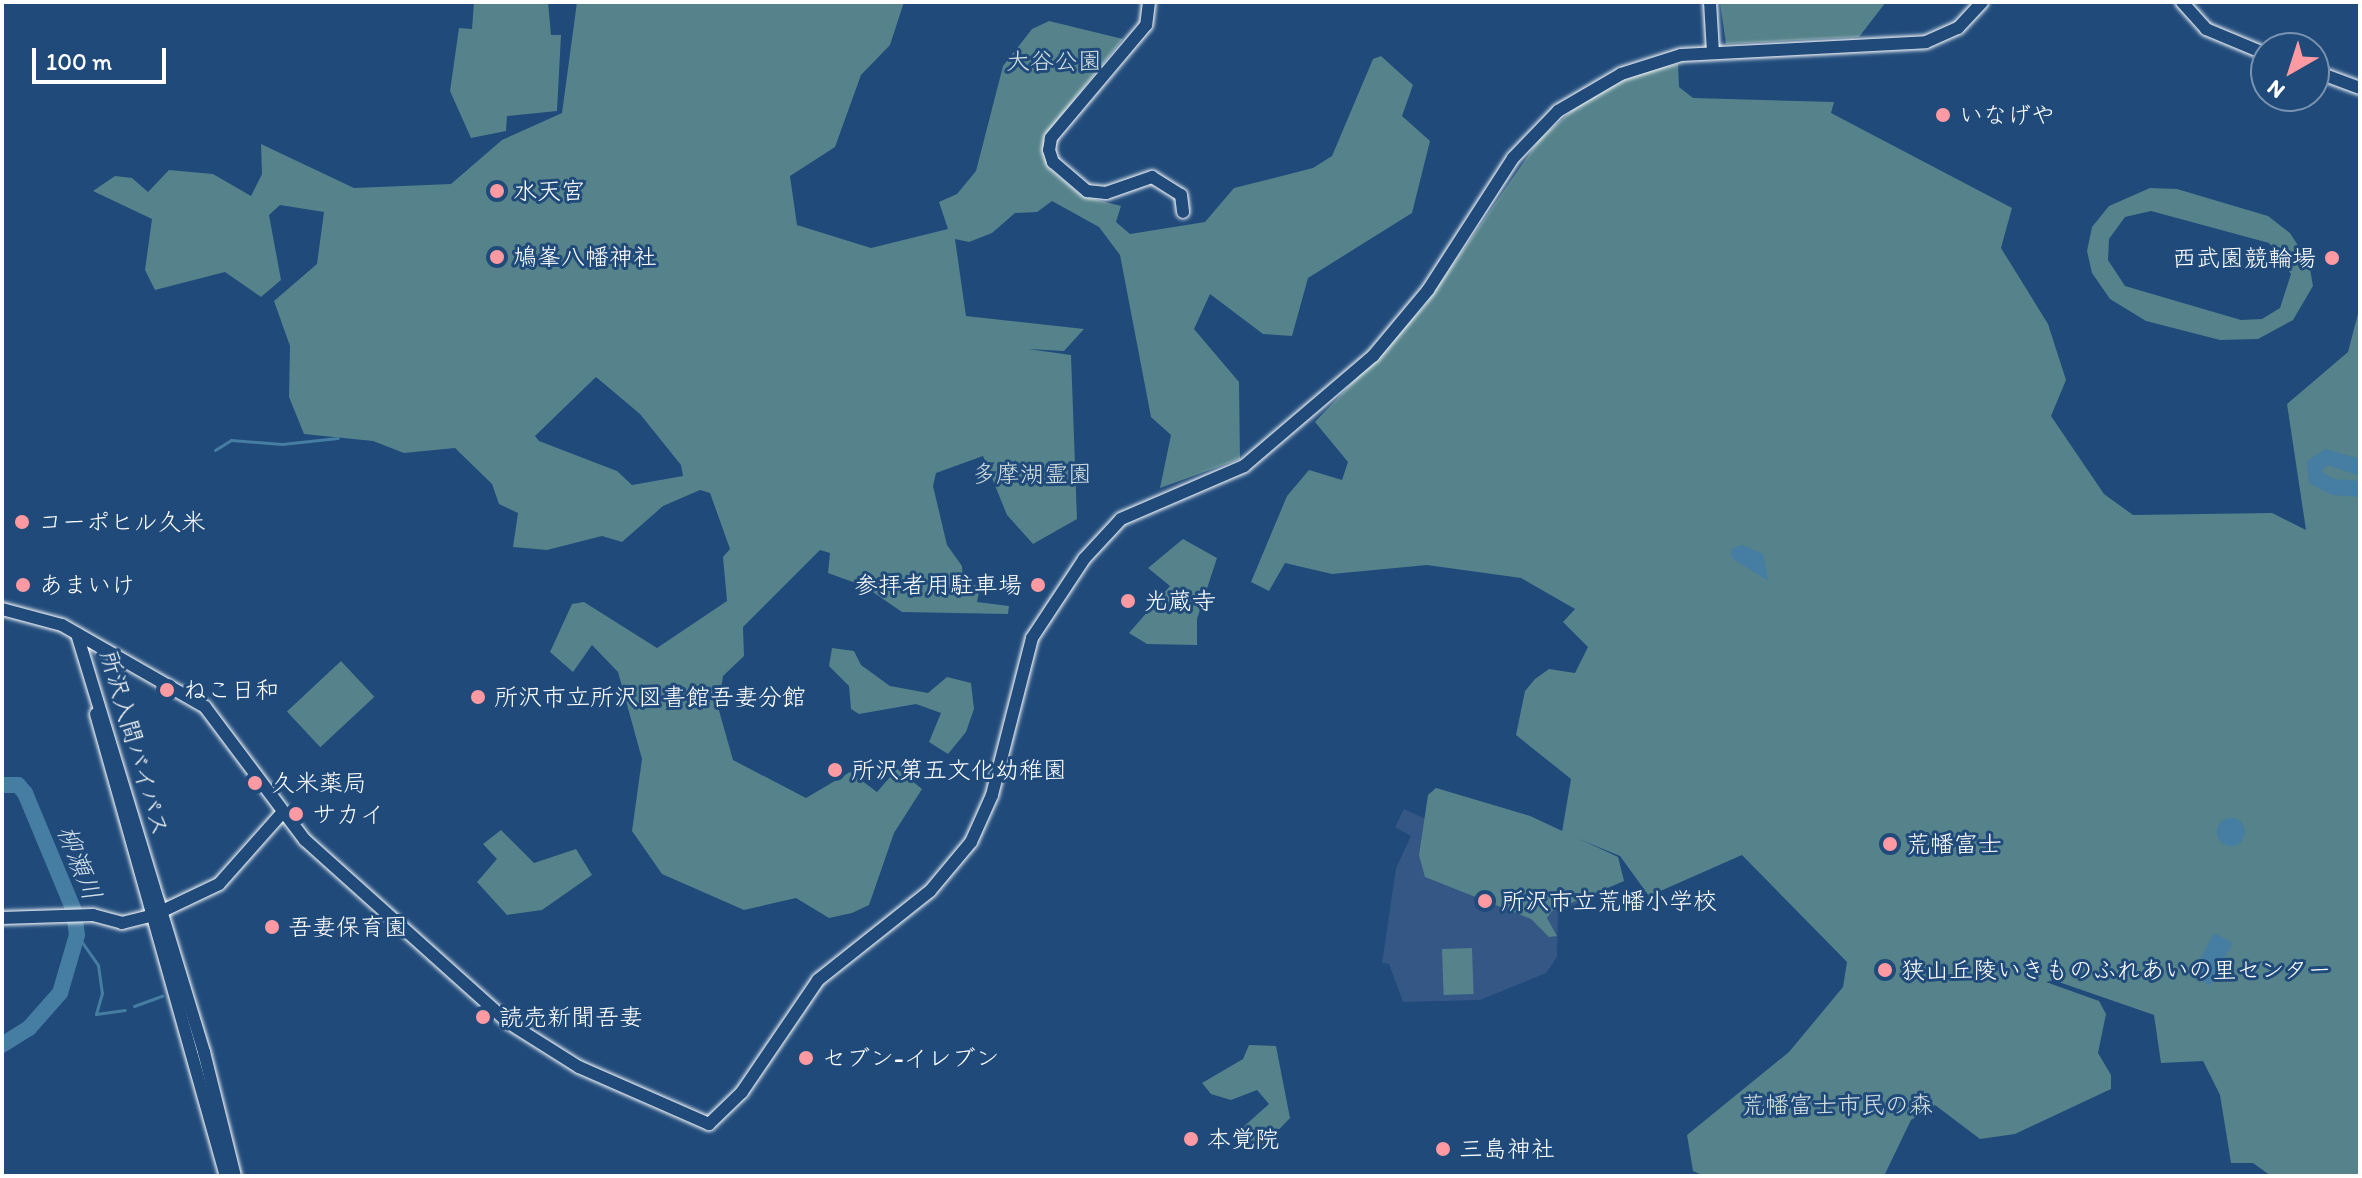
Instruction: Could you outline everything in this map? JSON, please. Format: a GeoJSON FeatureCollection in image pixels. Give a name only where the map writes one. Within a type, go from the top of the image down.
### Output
{"type":"FeatureCollection","features":[{"type":"Feature","properties":{"kind":"street"},"geometry":{"type":"LineString","coordinates":[[1149,2],[1146,25],[1051,138],[1049,150],[1053,162],[1087,191],[1106,193],[1152,177],[1181,195],[1183,212]]}},
{"type":"Feature","properties":{"kind":"street"},"geometry":{"type":"LineString","coordinates":[[1710,2],[1713,53]]}},
{"type":"Feature","properties":{"kind":"street"},"geometry":{"type":"LineString","coordinates":[[2,609],[77,634],[205,707],[282,813],[327,862],[521,1032],[593,1074],[709,1124],[742,1092],[818,980],[930,891],[971,842],[992,795],[1032,638],[1054,596],[1099,541],[1157,499],[1244,466],[1373,356],[1428,290],[1513,158],[1558,111],[1648,64],[1713,53],[1926,42],[1958,28],[1982,2]]}},
{"type":"Feature","properties":{"kind":"street"},"geometry":{"type":"LineString","coordinates":[[2182,2],[2206,29],[2250,47]]}},
{"type":"Feature","properties":{"kind":"street"},"geometry":{"type":"LineString","coordinates":[[2330,77],[2360,88]]}},
{"type":"Feature","properties":{"kind":"street","name":"所沢入間バイパス"},"geometry":{"type":"LineString","coordinates":[[77,634],[235,1176]]}},
{"type":"Feature","properties":{"kind":"street"},"geometry":{"type":"LineString","coordinates":[[2,918],[87,915],[122,923],[158,913],[219,884],[282,813]]}},
{"type":"Feature","properties":{"kind":"street","name":"所沢入間バイパス"},"geometry":{"type":"LineString","coordinates":[[158,913],[226,1176]]}},
{"type":"Feature","properties":{"kind":"shaded area"},"geometry":{"type":"Polygon","coordinates":[[[2325,449],[2360,459],[2360,476],[2327,465],[2321,471],[2334,479],[2360,481],[2360,497],[2332,495],[2309,483],[2307,461],[2325,449]]]}},
{"type":"Feature","properties":{"kind":"shaded area"},"geometry":{"type":"Polygon","coordinates":[[[1742,545],[1763,554],[1768,581],[1732,558],[1731,549],[1742,545]]]}},
{"type":"Feature","properties":{"kind":"shaded area","name":"所沢市立荒幡小学校"},"geometry":{"type":"Polygon","coordinates":[[[1436,788],[1530,816],[1618,857],[1624,881],[1558,913],[1557,957],[1546,973],[1480,1000],[1403,1002],[1389,964],[1382,963],[1396,868],[1411,836],[1395,827],[1404,809],[1428,820],[1428,795],[1436,788]]]}},
{"type":"Feature","properties":{"kind":"shaded area"},"geometry":{"type":"Polygon","coordinates":[[[2231,818],[2241,822],[2245,832],[2241,842],[2231,846],[2221,842],[2217,832],[2221,822],[2231,818]]]}},
{"type":"Feature","properties":{"kind":"shaded area"},"geometry":{"type":"Polygon","coordinates":[[[2214,933],[2233,943],[2210,985],[2191,975],[2214,933]]]}},
{"type":"Feature","properties":{"kind":"green space"},"geometry":{"type":"Polygon","coordinates":[[[474,2],[548,2],[551,35],[561,35],[557,111],[507,116],[506,131],[471,138],[450,91],[459,28],[472,29],[474,2]]]}},
{"type":"Feature","properties":{"kind":"green space"},"geometry":{"type":"Polygon","coordinates":[[[577,2],[904,2],[890,45],[861,75],[835,147],[790,176],[797,225],[871,248],[948,229],[939,202],[957,194],[976,171],[1003,66],[1032,29],[1049,21],[1123,39],[1047,133],[1044,153],[1050,169],[1082,196],[1121,206],[1116,222],[1130,234],[1205,222],[1234,188],[1313,168],[1332,156],[1373,59],[1381,56],[1413,85],[1402,116],[1430,141],[1412,213],[1308,278],[1292,336],[1263,334],[1210,294],[1194,329],[1239,382],[1240,459],[1160,488],[1171,435],[1151,417],[1120,255],[1099,227],[1052,201],[1037,212],[1015,213],[992,233],[969,242],[955,239],[966,316],[1084,329],[1064,351],[1028,349],[1071,355],[1077,519],[1033,544],[1007,515],[983,456],[936,473],[933,486],[947,545],[962,566],[963,581],[980,587],[977,602],[1009,606],[1008,614],[902,612],[864,586],[828,573],[830,553],[820,550],[743,627],[744,656],[723,676],[718,707],[733,760],[806,798],[850,772],[877,792],[897,769],[922,789],[894,833],[869,905],[829,918],[796,898],[744,910],[662,874],[632,831],[642,759],[618,672],[592,645],[573,672],[550,652],[572,604],[584,602],[657,648],[727,601],[723,557],[730,549],[710,493],[700,490],[663,506],[622,542],[602,536],[547,550],[513,547],[518,513],[499,504],[492,484],[455,448],[404,453],[373,441],[304,434],[289,397],[290,346],[274,301],[317,264],[324,212],[280,205],[269,215],[281,280],[261,297],[225,272],[155,290],[145,270],[152,219],[93,191],[115,176],[132,178],[148,192],[169,170],[213,174],[251,196],[262,174],[261,144],[354,188],[451,184],[502,140],[562,113],[577,2]],[[596,377],[535,436],[539,441],[617,471],[632,485],[683,476],[681,465],[640,414],[596,377]]]}},
{"type":"Feature","properties":{"kind":"green space"},"geometry":{"type":"Polygon","coordinates":[[[1720,2],[1886,2],[1859,37],[1726,44],[1720,2]]]}},
{"type":"Feature","properties":{"kind":"green space","name":"荒幡富士市民の森"},"geometry":{"type":"Polygon","coordinates":[[[1678,64],[1679,87],[1693,98],[1834,102],[1831,113],[2012,208],[2001,248],[2048,324],[2066,380],[2051,416],[2104,494],[2133,515],[2272,513],[2306,530],[2287,404],[2348,352],[2360,306],[2360,1176],[2271,1176],[2253,1163],[2231,1163],[2220,1095],[2203,1061],[2161,1063],[2154,1015],[2053,980],[2046,982],[2099,1001],[2106,1014],[2098,1053],[2111,1075],[2111,1089],[2015,1134],[1980,1139],[1935,1105],[1911,1120],[1884,1176],[1704,1176],[1693,1171],[1687,1135],[1789,1052],[1843,987],[1847,962],[1742,855],[1649,896],[1620,856],[1562,832],[1571,779],[1516,735],[1525,691],[1549,669],[1575,673],[1588,647],[1563,622],[1575,609],[1521,578],[1427,565],[1332,574],[1285,563],[1269,591],[1251,582],[1287,496],[1309,470],[1342,480],[1348,462],[1315,422],[1423,308],[1539,140],[1585,99],[1642,72],[1678,64]]]}},
{"type":"Feature","properties":{"kind":"green space"},"geometry":{"type":"Polygon","coordinates":[[[2150,188],[2177,189],[2268,216],[2290,233],[2309,263],[2313,286],[2293,320],[2258,339],[2220,340],[2146,321],[2110,299],[2092,273],[2087,251],[2092,227],[2109,206],[2150,188]],[[2151,211],[2125,217],[2109,239],[2108,260],[2125,286],[2241,320],[2262,319],[2280,308],[2291,274],[2269,243],[2151,211]]]}},
{"type":"Feature","properties":{"kind":"green space"},"geometry":{"type":"Polygon","coordinates":[[[1183,539],[1217,558],[1197,619],[1197,645],[1147,644],[1129,633],[1170,586],[1148,568],[1183,539]]]}},
{"type":"Feature","properties":{"kind":"green space"},"geometry":{"type":"Polygon","coordinates":[[[832,648],[854,651],[861,665],[890,686],[928,693],[947,677],[971,683],[974,709],[966,732],[948,754],[929,742],[941,713],[916,704],[859,714],[851,709],[849,686],[829,666],[832,648]]]}},
{"type":"Feature","properties":{"kind":"green space"},"geometry":{"type":"Polygon","coordinates":[[[341,661],[374,697],[320,747],[287,711],[341,661]]]}},
{"type":"Feature","properties":{"kind":"green space"},"geometry":{"type":"Polygon","coordinates":[[[1436,788],[1530,816],[1618,857],[1624,881],[1552,911],[1547,918],[1557,936],[1549,937],[1531,919],[1425,877],[1419,855],[1428,795],[1436,788]]]}},
{"type":"Feature","properties":{"kind":"green space"},"geometry":{"type":"Polygon","coordinates":[[[501,830],[534,863],[576,849],[592,875],[542,910],[507,915],[477,882],[497,859],[483,844],[501,830]]]}},
{"type":"Feature","properties":{"kind":"green space"},"geometry":{"type":"Polygon","coordinates":[[[1472,948],[1474,994],[1444,995],[1442,949],[1472,948]]]}},
{"type":"Feature","properties":{"kind":"green space"},"geometry":{"type":"Polygon","coordinates":[[[1249,1045],[1276,1046],[1290,1118],[1259,1150],[1241,1129],[1269,1104],[1257,1090],[1231,1100],[1211,1094],[1202,1083],[1243,1059],[1249,1045]]]}},
{"type":"Feature","properties":{"kind":"waterway"},"geometry":{"type":"LineString","coordinates":[[215,450],[231,440],[282,444],[338,438]]}},
{"type":"Feature","properties":{"kind":"waterway","name":"柳瀬川"},"geometry":{"type":"LineString","coordinates":[[2,785],[18,785],[25,793],[74,911],[77,935],[60,993],[29,1028],[2,1045]]}},
{"type":"Feature","properties":{"kind":"waterway"},"geometry":{"type":"LineString","coordinates":[[77,935],[98,965],[102,993],[96,1014],[125,1010]]}},
{"type":"Feature","properties":{"kind":"waterway"},"geometry":{"type":"LineString","coordinates":[[134,1006],[162,996]]}},
{"type":"Feature","properties":{"kind":"place","name":"いなげや"},"geometry":{"type":"Point","coordinates":[1943,115]}},
{"type":"Feature","properties":{"kind":"place","name":"水天宮"},"geometry":{"type":"Point","coordinates":[497,191]}},
{"type":"Feature","properties":{"kind":"place","name":"鳩峯八幡神社"},"geometry":{"type":"Point","coordinates":[497,257]}},
{"type":"Feature","properties":{"kind":"place","name":"西武園競輪場"},"geometry":{"type":"Point","coordinates":[2332,258]}},
{"type":"Feature","properties":{"kind":"place","name":"コーポヒル久米"},"geometry":{"type":"Point","coordinates":[22,522]}},
{"type":"Feature","properties":{"kind":"place","name":"あまいけ"},"geometry":{"type":"Point","coordinates":[23,585]}},
{"type":"Feature","properties":{"kind":"place","name":"参拝者用駐車場"},"geometry":{"type":"Point","coordinates":[1038,585]}},
{"type":"Feature","properties":{"kind":"place","name":"光蔵寺"},"geometry":{"type":"Point","coordinates":[1128,601]}},
{"type":"Feature","properties":{"kind":"place","name":"ねこ日和"},"geometry":{"type":"Point","coordinates":[167,690]}},
{"type":"Feature","properties":{"kind":"place","name":"所沢市立所沢図書館吾妻分館"},"geometry":{"type":"Point","coordinates":[478,697]}},
{"type":"Feature","properties":{"kind":"place","name":"所沢第五文化幼稚園"},"geometry":{"type":"Point","coordinates":[835,770]}},
{"type":"Feature","properties":{"kind":"place","name":"久米薬局"},"geometry":{"type":"Point","coordinates":[255,783]}},
{"type":"Feature","properties":{"kind":"place","name":"サカイ"},"geometry":{"type":"Point","coordinates":[296,814]}},
{"type":"Feature","properties":{"kind":"place","name":"荒幡富士"},"geometry":{"type":"Point","coordinates":[1890,844]}},
{"type":"Feature","properties":{"kind":"place","name":"所沢市立荒幡小学校"},"geometry":{"type":"Point","coordinates":[1485,901]}},
{"type":"Feature","properties":{"kind":"place","name":"吾妻保育園"},"geometry":{"type":"Point","coordinates":[272,927]}},
{"type":"Feature","properties":{"kind":"place","name":"狭山丘陵いきものふれあいの里センター"},"geometry":{"type":"Point","coordinates":[1885,970]}},
{"type":"Feature","properties":{"kind":"place","name":"読売新聞吾妻"},"geometry":{"type":"Point","coordinates":[483,1017]}},
{"type":"Feature","properties":{"kind":"place","name":"セブン-イレブン"},"geometry":{"type":"Point","coordinates":[806,1058]}},
{"type":"Feature","properties":{"kind":"place","name":"本覚院"},"geometry":{"type":"Point","coordinates":[1191,1139]}},
{"type":"Feature","properties":{"kind":"place","name":"三島神社"},"geometry":{"type":"Point","coordinates":[1443,1149]}},
{"type":"Feature","properties":{"kind":"park label","name":"大谷公園"},"geometry":{"type":"Point","coordinates":[1054,61]}},
{"type":"Feature","properties":{"kind":"park label","name":"多摩湖霊園"},"geometry":{"type":"Point","coordinates":[1032,474]}}]}
